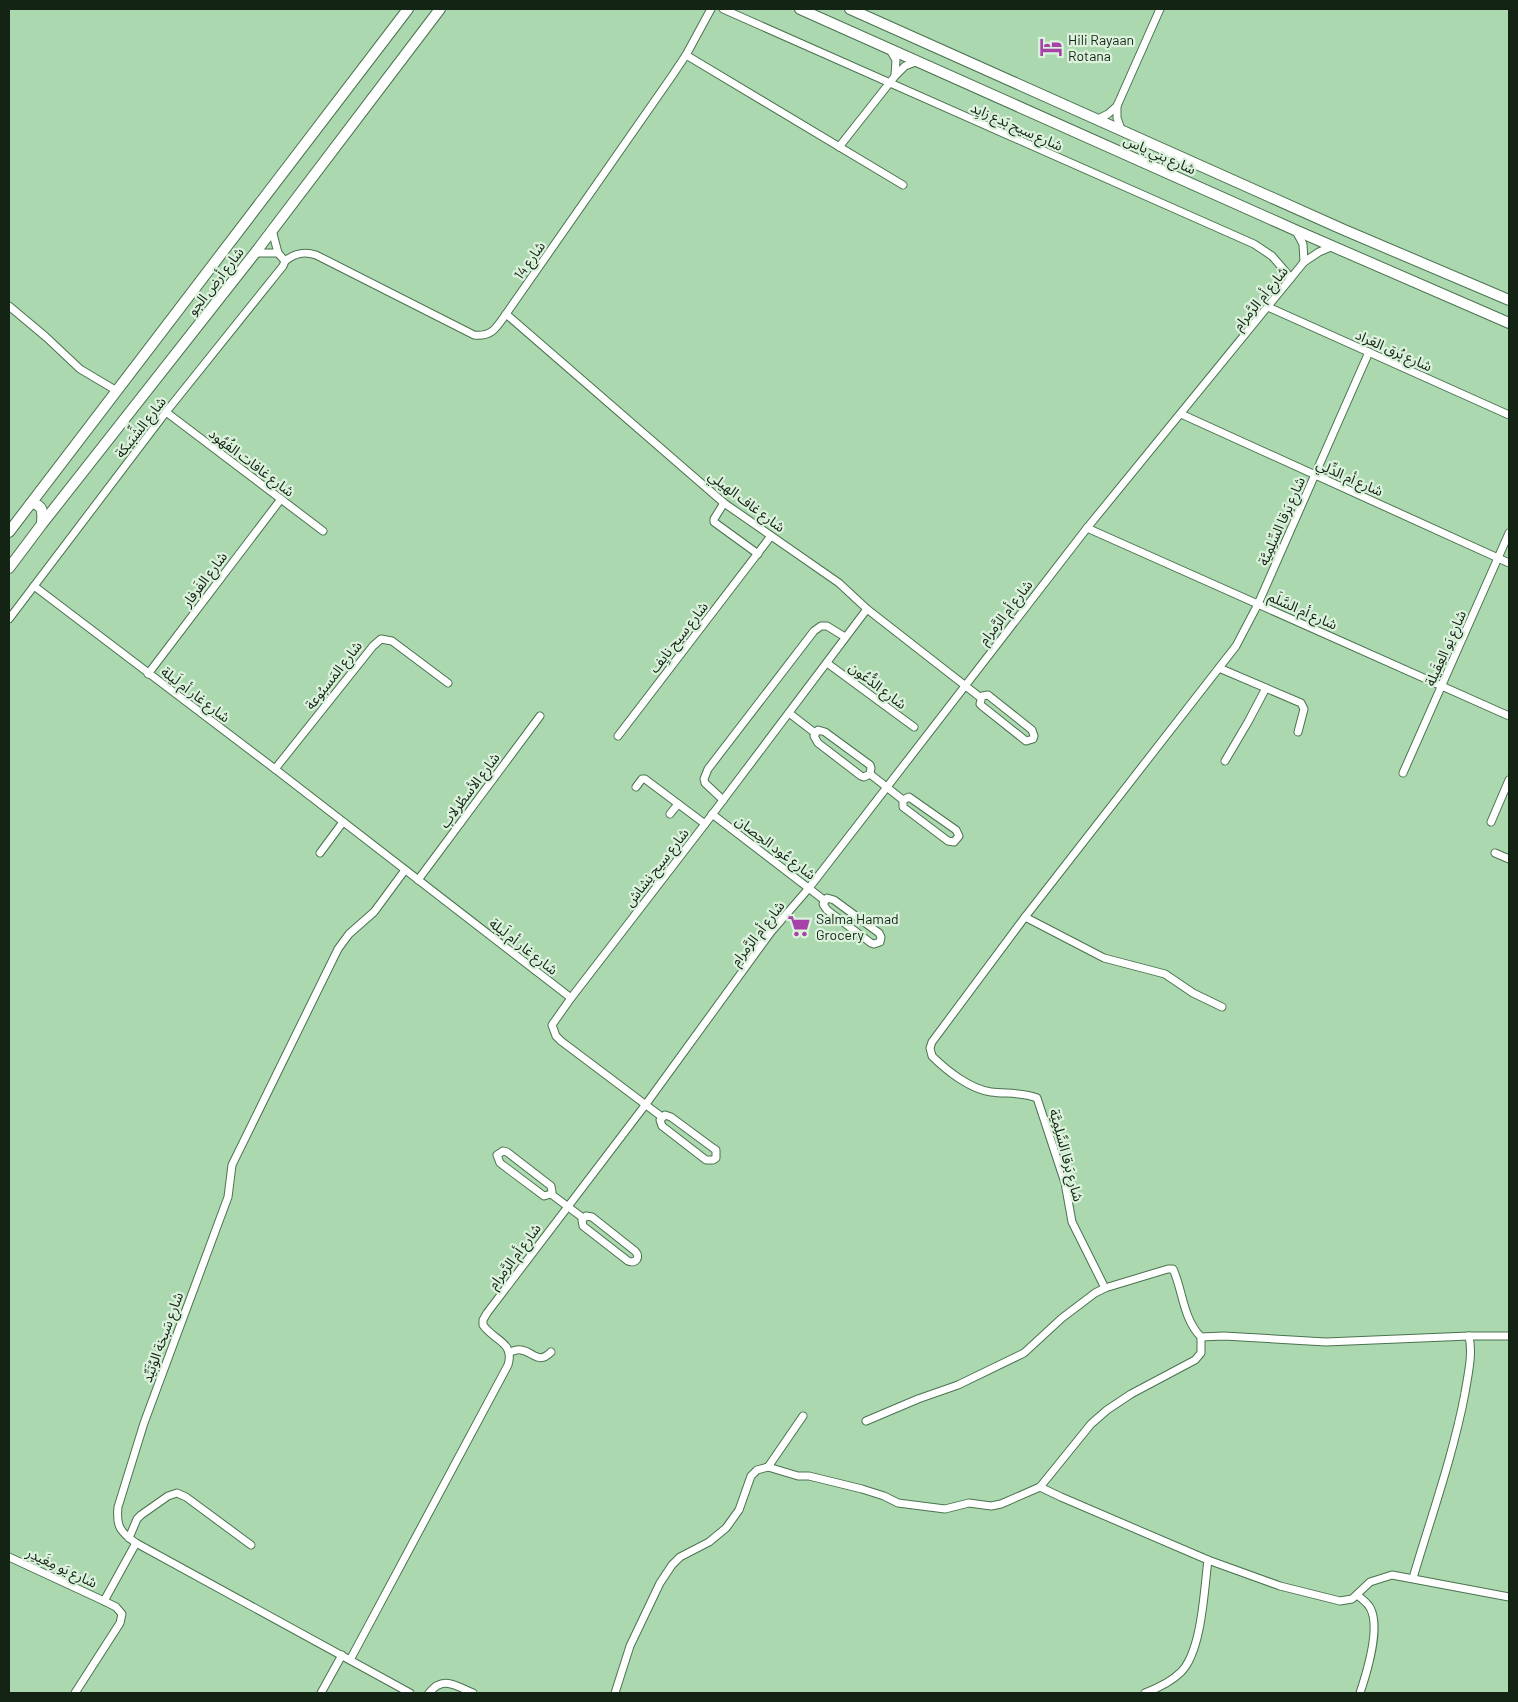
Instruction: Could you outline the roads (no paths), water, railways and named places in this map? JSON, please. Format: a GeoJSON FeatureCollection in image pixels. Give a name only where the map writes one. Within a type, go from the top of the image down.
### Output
{"type":"FeatureCollection","features":[{"type":"Feature","properties":{"kind":"main road","name":"شارع أرض الجو"},"geometry":{"type":"LineString","coordinates":[[9,532],[408,9]]}},
{"type":"Feature","properties":{"kind":"main road","name":"شارع أرض الجو"},"geometry":{"type":"LineString","coordinates":[[9,568],[255,253],[440,9]]}},
{"type":"Feature","properties":{"kind":"main road","name":"شارع بني ياس"},"geometry":{"type":"LineString","coordinates":[[800,9],[1295,230],[1509,323]]}},
{"type":"Feature","properties":{"kind":"main road","name":"شارع بني ياس"},"geometry":{"type":"LineString","coordinates":[[850,9],[1342,229],[1509,300]]}},
{"type":"Feature","properties":{"kind":"main road"},"geometry":{"type":"LineString","coordinates":[[31,503],[37,504],[42,508],[42,524]]}},
{"type":"Feature","properties":{"kind":"street","name":"شارع 14"},"geometry":{"type":"LineString","coordinates":[[285,261],[297,254],[310,253],[316,255],[474,335],[484,336],[491,333],[686,55],[711,9]]}},
{"type":"Feature","properties":{"kind":"street","name":"شارع سيح بَدع زايِد"},"geometry":{"type":"LineString","coordinates":[[723,9],[1254,244],[1272,256],[1291,278]]}},
{"type":"Feature","properties":{"kind":"street"},"geometry":{"type":"LineString","coordinates":[[1121,129],[1117,118],[1117,106],[1160,9]]}},
{"type":"Feature","properties":{"kind":"street"},"geometry":{"type":"LineString","coordinates":[[887,47],[896,60],[895,76]]}},
{"type":"Feature","properties":{"kind":"street"},"geometry":{"type":"LineString","coordinates":[[686,55],[903,186]]}},
{"type":"Feature","properties":{"kind":"street"},"geometry":{"type":"LineString","coordinates":[[839,147],[895,76],[905,66],[918,61]]}},
{"type":"Feature","properties":{"kind":"street"},"geometry":{"type":"LineString","coordinates":[[1098,119],[1108,114],[1117,106]]}},
{"type":"Feature","properties":{"kind":"street"},"geometry":{"type":"LineString","coordinates":[[272,230],[278,252],[285,261]]}},
{"type":"Feature","properties":{"kind":"street","name":"شارع أم الرَّمرام"},"geometry":{"type":"LineString","coordinates":[[1295,230],[1303,244],[1304,262]]}},
{"type":"Feature","properties":{"kind":"street","name":"شارع أم الرَّمرام"},"geometry":{"type":"LineString","coordinates":[[509,1352],[507,1347],[486,1329],[483,1320],[487,1312],[646,1104],[771,932],[808,888],[1087,528],[1304,262],[1319,252],[1333,246]]}},
{"type":"Feature","properties":{"kind":"street"},"geometry":{"type":"LineString","coordinates":[[255,253],[278,252]]}},
{"type":"Feature","properties":{"kind":"street","name":"شارع الشِّبَيكة"},"geometry":{"type":"LineString","coordinates":[[9,619],[166,412],[283,266],[285,261]]}},
{"type":"Feature","properties":{"kind":"street"},"geometry":{"type":"LineString","coordinates":[[9,306],[80,369],[117,391]]}},
{"type":"Feature","properties":{"kind":"street","name":"شارع بُرق العَراد"},"geometry":{"type":"LineString","coordinates":[[1268,308],[1509,415]]}},
{"type":"Feature","properties":{"kind":"street","name":"شارع غاف الهيلي"},"geometry":{"type":"LineString","coordinates":[[506,314],[724,503],[839,583],[867,609],[965,685],[980,698],[982,706],[1023,739],[1030,741],[1033,739],[1034,733],[1032,730],[988,696],[980,698]]}},
{"type":"Feature","properties":{"kind":"street","name":"شارع بَرقا السِّلِمِيَّة"},"geometry":{"type":"LineString","coordinates":[[1105,1288],[1072,1222],[1065,1183],[1037,1098],[1025,1094],[992,1092],[976,1088],[932,1056],[930,1048],[936,1036],[1025,917],[1236,646],[1258,604],[1369,352]]}},
{"type":"Feature","properties":{"kind":"street","name":"شارع غافات الفُهُود"},"geometry":{"type":"LineString","coordinates":[[166,412],[324,531]]}},
{"type":"Feature","properties":{"kind":"street","name":"شارع أم الدِّلِي"},"geometry":{"type":"LineString","coordinates":[[1181,414],[1509,562]]}},
{"type":"Feature","properties":{"kind":"street","name":"شارع الفَرفار"},"geometry":{"type":"LineString","coordinates":[[148,674],[281,499]]}},
{"type":"Feature","properties":{"kind":"street"},"geometry":{"type":"LineString","coordinates":[[724,503],[714,518],[714,522],[758,554]]}},
{"type":"Feature","properties":{"kind":"street","name":"شارع أم السَّلَم"},"geometry":{"type":"LineString","coordinates":[[1087,528],[1509,716]]}},
{"type":"Feature","properties":{"kind":"street","name":"شارع يَو العِقَيلة"},"geometry":{"type":"LineString","coordinates":[[1403,773],[1509,534]]}},
{"type":"Feature","properties":{"kind":"street","name":"شارع سيح نايِف"},"geometry":{"type":"LineString","coordinates":[[618,736],[771,536]]}},
{"type":"Feature","properties":{"kind":"street","name":"شارع غار أم لَيلة"},"geometry":{"type":"LineString","coordinates":[[34,586],[275,769],[571,998]]}},
{"type":"Feature","properties":{"kind":"street","name":"شارع سيح نِشاش"},"geometry":{"type":"LineString","coordinates":[[662,1117],[556,1036],[552,1025],[867,609]]}},
{"type":"Feature","properties":{"kind":"street"},"geometry":{"type":"LineString","coordinates":[[723,800],[705,783],[704,779],[708,769],[814,631],[821,626],[827,626],[845,637]]}},
{"type":"Feature","properties":{"kind":"street","name":"شارع المَسبُوعة"},"geometry":{"type":"LineString","coordinates":[[275,769],[373,646],[381,639],[392,641],[448,683]]}},
{"type":"Feature","properties":{"kind":"street","name":"شارع الدُّعُون"},"geometry":{"type":"LineString","coordinates":[[827,663],[914,727]]}},
{"type":"Feature","properties":{"kind":"street"},"geometry":{"type":"LineString","coordinates":[[1219,668],[1303,705],[1298,732]]}},
{"type":"Feature","properties":{"kind":"street"},"geometry":{"type":"LineString","coordinates":[[1225,761],[1266,688]]}},
{"type":"Feature","properties":{"kind":"street"},"geometry":{"type":"LineString","coordinates":[[788,713],[815,732]]}},
{"type":"Feature","properties":{"kind":"street","name":"شارع الأسطُرلاب"},"geometry":{"type":"LineString","coordinates":[[418,880],[540,716]]}},
{"type":"Feature","properties":{"kind":"street"},"geometry":{"type":"LineString","coordinates":[[815,732],[822,730],[862,760],[871,768],[870,774]]}},
{"type":"Feature","properties":{"kind":"street"},"geometry":{"type":"LineString","coordinates":[[815,732],[814,736],[818,743],[861,776],[868,776],[870,774]]}},
{"type":"Feature","properties":{"kind":"street"},"geometry":{"type":"LineString","coordinates":[[870,774],[903,800]]}},
{"type":"Feature","properties":{"kind":"street"},"geometry":{"type":"LineString","coordinates":[[636,787],[641,780],[645,779],[705,824]]}},
{"type":"Feature","properties":{"kind":"street"},"geometry":{"type":"LineString","coordinates":[[1491,822],[1509,780]]}},
{"type":"Feature","properties":{"kind":"street"},"geometry":{"type":"LineString","coordinates":[[905,798],[912,798],[956,830],[959,836],[958,840],[954,842],[948,841],[903,807],[903,800],[905,798]]}},
{"type":"Feature","properties":{"kind":"street"},"geometry":{"type":"LineString","coordinates":[[670,814],[678,804]]}},
{"type":"Feature","properties":{"kind":"street","name":"شارع عُود الحِصان"},"geometry":{"type":"LineString","coordinates":[[712,814],[824,900]]}},
{"type":"Feature","properties":{"kind":"street"},"geometry":{"type":"LineString","coordinates":[[320,853],[343,822]]}},
{"type":"Feature","properties":{"kind":"street"},"geometry":{"type":"LineString","coordinates":[[1495,852],[1509,859]]}},
{"type":"Feature","properties":{"kind":"street","name":"شارع سَبخة الوُتَيِّد"},"geometry":{"type":"LineString","coordinates":[[133,1540],[123,1533],[118,1525],[118,1507],[144,1423],[228,1197],[232,1165],[338,949],[349,934],[374,912],[405,870]]}},
{"type":"Feature","properties":{"kind":"street","name":"شارع عُود الحِصان"},"geometry":{"type":"LineString","coordinates":[[827,898],[834,900],[879,933],[881,937],[880,942],[874,944],[834,916],[824,908],[824,900],[827,898]]}},
{"type":"Feature","properties":{"kind":"street"},"geometry":{"type":"LineString","coordinates":[[1025,917],[1104,958],[1165,974],[1193,993],[1222,1008]]}},
{"type":"Feature","properties":{"kind":"street","name":"شارع سيح نِشاش"},"geometry":{"type":"LineString","coordinates":[[665,1115],[671,1117],[716,1150],[716,1158],[706,1160],[662,1126],[660,1123],[662,1117],[665,1115]]}},
{"type":"Feature","properties":{"kind":"street"},"geometry":{"type":"LineString","coordinates":[[500,1152],[507,1152],[551,1186],[552,1192],[550,1194],[544,1196],[500,1163],[497,1155],[500,1152]]}},
{"type":"Feature","properties":{"kind":"street"},"geometry":{"type":"LineString","coordinates":[[550,1194],[583,1218]]}},
{"type":"Feature","properties":{"kind":"street"},"geometry":{"type":"LineString","coordinates":[[586,1216],[592,1217],[635,1251],[638,1254],[638,1258],[632,1262],[628,1261],[583,1226],[583,1218],[586,1216]]}},
{"type":"Feature","properties":{"kind":"street"},"geometry":{"type":"LineString","coordinates":[[615,1693],[630,1646],[660,1583],[680,1557],[709,1542],[726,1528],[739,1510],[751,1476],[757,1470],[768,1468],[798,1476],[809,1476],[884,1496],[898,1504],[954,1508],[969,1504],[991,1506],[1001,1504],[1040,1487],[1091,1424],[1108,1410],[1131,1394],[1196,1360],[1201,1353],[1201,1337],[1194,1330],[1188,1318],[1173,1269],[1168,1268],[1095,1293],[1062,1318],[1024,1353],[958,1386],[918,1399],[866,1421]]}},
{"type":"Feature","properties":{"kind":"street"},"geometry":{"type":"LineString","coordinates":[[1201,1337],[1224,1336],[1326,1342],[1509,1336]]}},
{"type":"Feature","properties":{"kind":"street"},"geometry":{"type":"LineString","coordinates":[[1413,1578],[1451,1455],[1461,1412],[1471,1358],[1469,1336]]}},
{"type":"Feature","properties":{"kind":"street"},"geometry":{"type":"LineString","coordinates":[[350,1660],[505,1371],[510,1359],[509,1352],[524,1350],[532,1356],[542,1358],[551,1352]]}},
{"type":"Feature","properties":{"kind":"street"},"geometry":{"type":"LineString","coordinates":[[768,1468],[803,1416]]}},
{"type":"Feature","properties":{"kind":"street"},"geometry":{"type":"LineString","coordinates":[[1040,1487],[1061,1498],[1208,1560],[1280,1586],[1340,1601],[1352,1599],[1370,1582],[1392,1575],[1509,1597]]}},
{"type":"Feature","properties":{"kind":"street","name":"شارع يَو مِغَيدِر"},"geometry":{"type":"LineString","coordinates":[[104,1601],[133,1540],[138,1519],[168,1496],[177,1493],[186,1497],[251,1545]]}},
{"type":"Feature","properties":{"kind":"street"},"geometry":{"type":"LineString","coordinates":[[133,1540],[410,1693]]}},
{"type":"Feature","properties":{"kind":"street","name":"شارع يَو مِغَيدِر"},"geometry":{"type":"LineString","coordinates":[[9,1557],[120,1610],[122,1618],[75,1693]]}},
{"type":"Feature","properties":{"kind":"street"},"geometry":{"type":"LineString","coordinates":[[1144,1693],[1172,1680],[1190,1661],[1197,1639],[1208,1560]]}},
{"type":"Feature","properties":{"kind":"street"},"geometry":{"type":"LineString","coordinates":[[1357,1595],[1369,1606],[1373,1617],[1374,1635],[1360,1693]]}},
{"type":"Feature","properties":{"kind":"street"},"geometry":{"type":"LineString","coordinates":[[321,1693],[342,1655]]}},
{"type":"Feature","properties":{"kind":"street"},"geometry":{"type":"LineString","coordinates":[[429,1693],[440,1683],[447,1683],[473,1693]]}},
{"type":"Feature","properties":{"kind":"place","name":"Hili Rayaan Rotana"},"geometry":{"type":"Point","coordinates":[1051,47]}},
{"type":"Feature","properties":{"kind":"place","name":"Salma Hamad Grocery"},"geometry":{"type":"Point","coordinates":[799,926]}}]}
